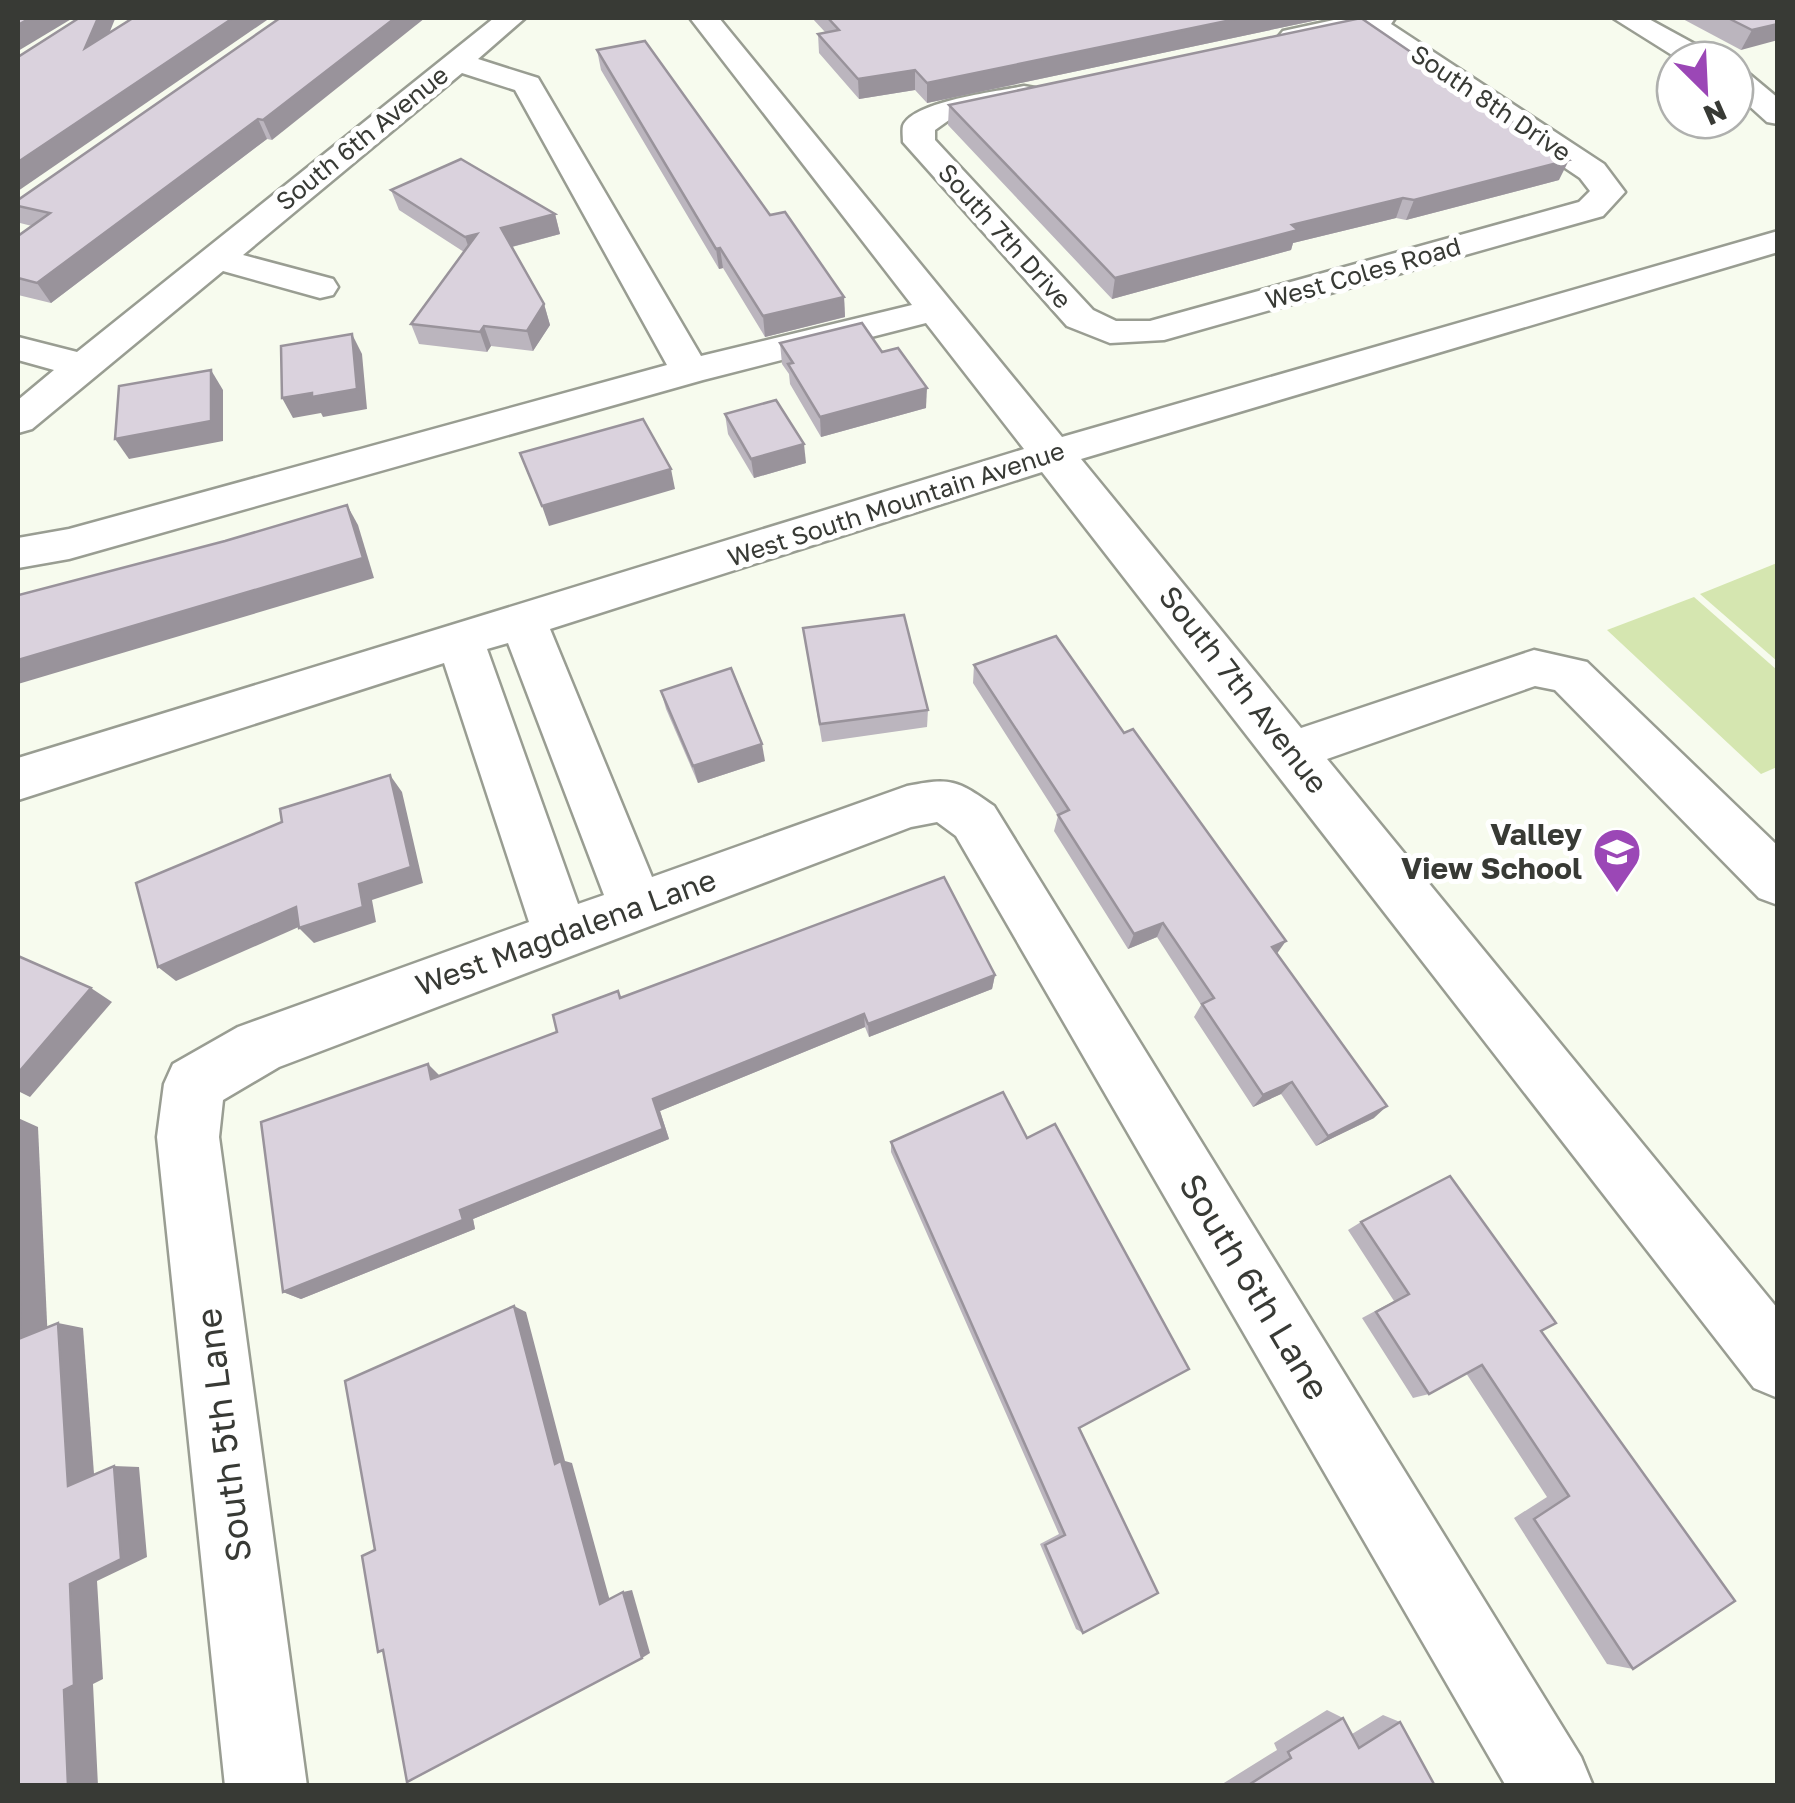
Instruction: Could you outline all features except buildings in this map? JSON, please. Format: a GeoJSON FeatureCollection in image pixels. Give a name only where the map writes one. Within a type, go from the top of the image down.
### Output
{"type":"FeatureCollection","features":[{"type":"Feature","properties":{"kind":"street","name":"South 6th Avenue"},"geometry":{"type":"LineString","coordinates":[[18,420],[511,18]]}},
{"type":"Feature","properties":{"kind":"street","name":"South 7th Avenue"},"geometry":{"type":"LineString","coordinates":[[704,18],[1772,1346]]}},
{"type":"Feature","properties":{"kind":"street"},"geometry":{"type":"LineString","coordinates":[[1626,18],[1666,40]]}},
{"type":"Feature","properties":{"kind":"street"},"geometry":{"type":"LineString","coordinates":[[1270,42],[1374,19]]}},
{"type":"Feature","properties":{"kind":"street","name":"South 8th Drive"},"geometry":{"type":"LineString","coordinates":[[1374,19],[1592,171],[1608,192]]}},
{"type":"Feature","properties":{"kind":"street"},"geometry":{"type":"LineString","coordinates":[[456,62],[527,84],[690,371]]}},
{"type":"Feature","properties":{"kind":"street","name":"South 7th Drive"},"geometry":{"type":"LineString","coordinates":[[1056,88],[939,113],[918,126],[919,142],[1080,318],[1110,332]]}},
{"type":"Feature","properties":{"kind":"street"},"geometry":{"type":"LineString","coordinates":[[1755,95],[1778,115]]}},
{"type":"Feature","properties":{"kind":"street","name":"West Coles Road"},"geometry":{"type":"LineString","coordinates":[[1110,332],[1151,332],[1591,209],[1608,192]]}},
{"type":"Feature","properties":{"kind":"street","name":"West South Mountain Avenue"},"geometry":{"type":"LineString","coordinates":[[18,779],[1054,453],[1778,241]]}},
{"type":"Feature","properties":{"kind":"street"},"geometry":{"type":"LineString","coordinates":[[214,258],[320,288]]}},
{"type":"Feature","properties":{"kind":"street"},"geometry":{"type":"LineString","coordinates":[[18,554],[69,544],[690,371],[939,308]]}},
{"type":"Feature","properties":{"kind":"street"},"geometry":{"type":"LineString","coordinates":[[18,348],[82,366]]}},
{"type":"Feature","properties":{"kind":"street"},"geometry":{"type":"LineString","coordinates":[[524,622],[636,907]]}},
{"type":"Feature","properties":{"kind":"street"},"geometry":{"type":"LineString","coordinates":[[461,642],[561,934]]}},
{"type":"Feature","properties":{"kind":"street"},"geometry":{"type":"LineString","coordinates":[[1292,751],[1534,668],[1570,674],[1778,882]]}},
{"type":"Feature","properties":{"kind":"street"},"geometry":{"type":"LineString","coordinates":[[517,807],[588,782]]}},
{"type":"Feature","properties":{"kind":"street","name":"West Magdalena Lane"},"geometry":{"type":"LineString","coordinates":[[194,1084],[258,1047],[906,807],[945,799]]}},
{"type":"Feature","properties":{"kind":"street","name":"South 6th Lane"},"geometry":{"type":"LineString","coordinates":[[945,799],[975,821],[1552,1786]]}},
{"type":"Feature","properties":{"kind":"street","name":"South 5th Lane"},"geometry":{"type":"LineString","coordinates":[[194,1084],[188,1136],[266,1786]]}},
{"type":"Feature","properties":{"kind":"green space"},"geometry":{"type":"Polygon","coordinates":[[[1777,563],[1777,661],[1700,594],[1777,563]]]}},
{"type":"Feature","properties":{"kind":"green space"},"geometry":{"type":"Polygon","coordinates":[[[1694,597],[1777,670],[1777,767],[1761,774],[1607,630],[1694,597]]]}},
{"type":"Feature","properties":{"kind":"place","name":"Valley View School"},"geometry":{"type":"Point","coordinates":[1617,894]}}]}
